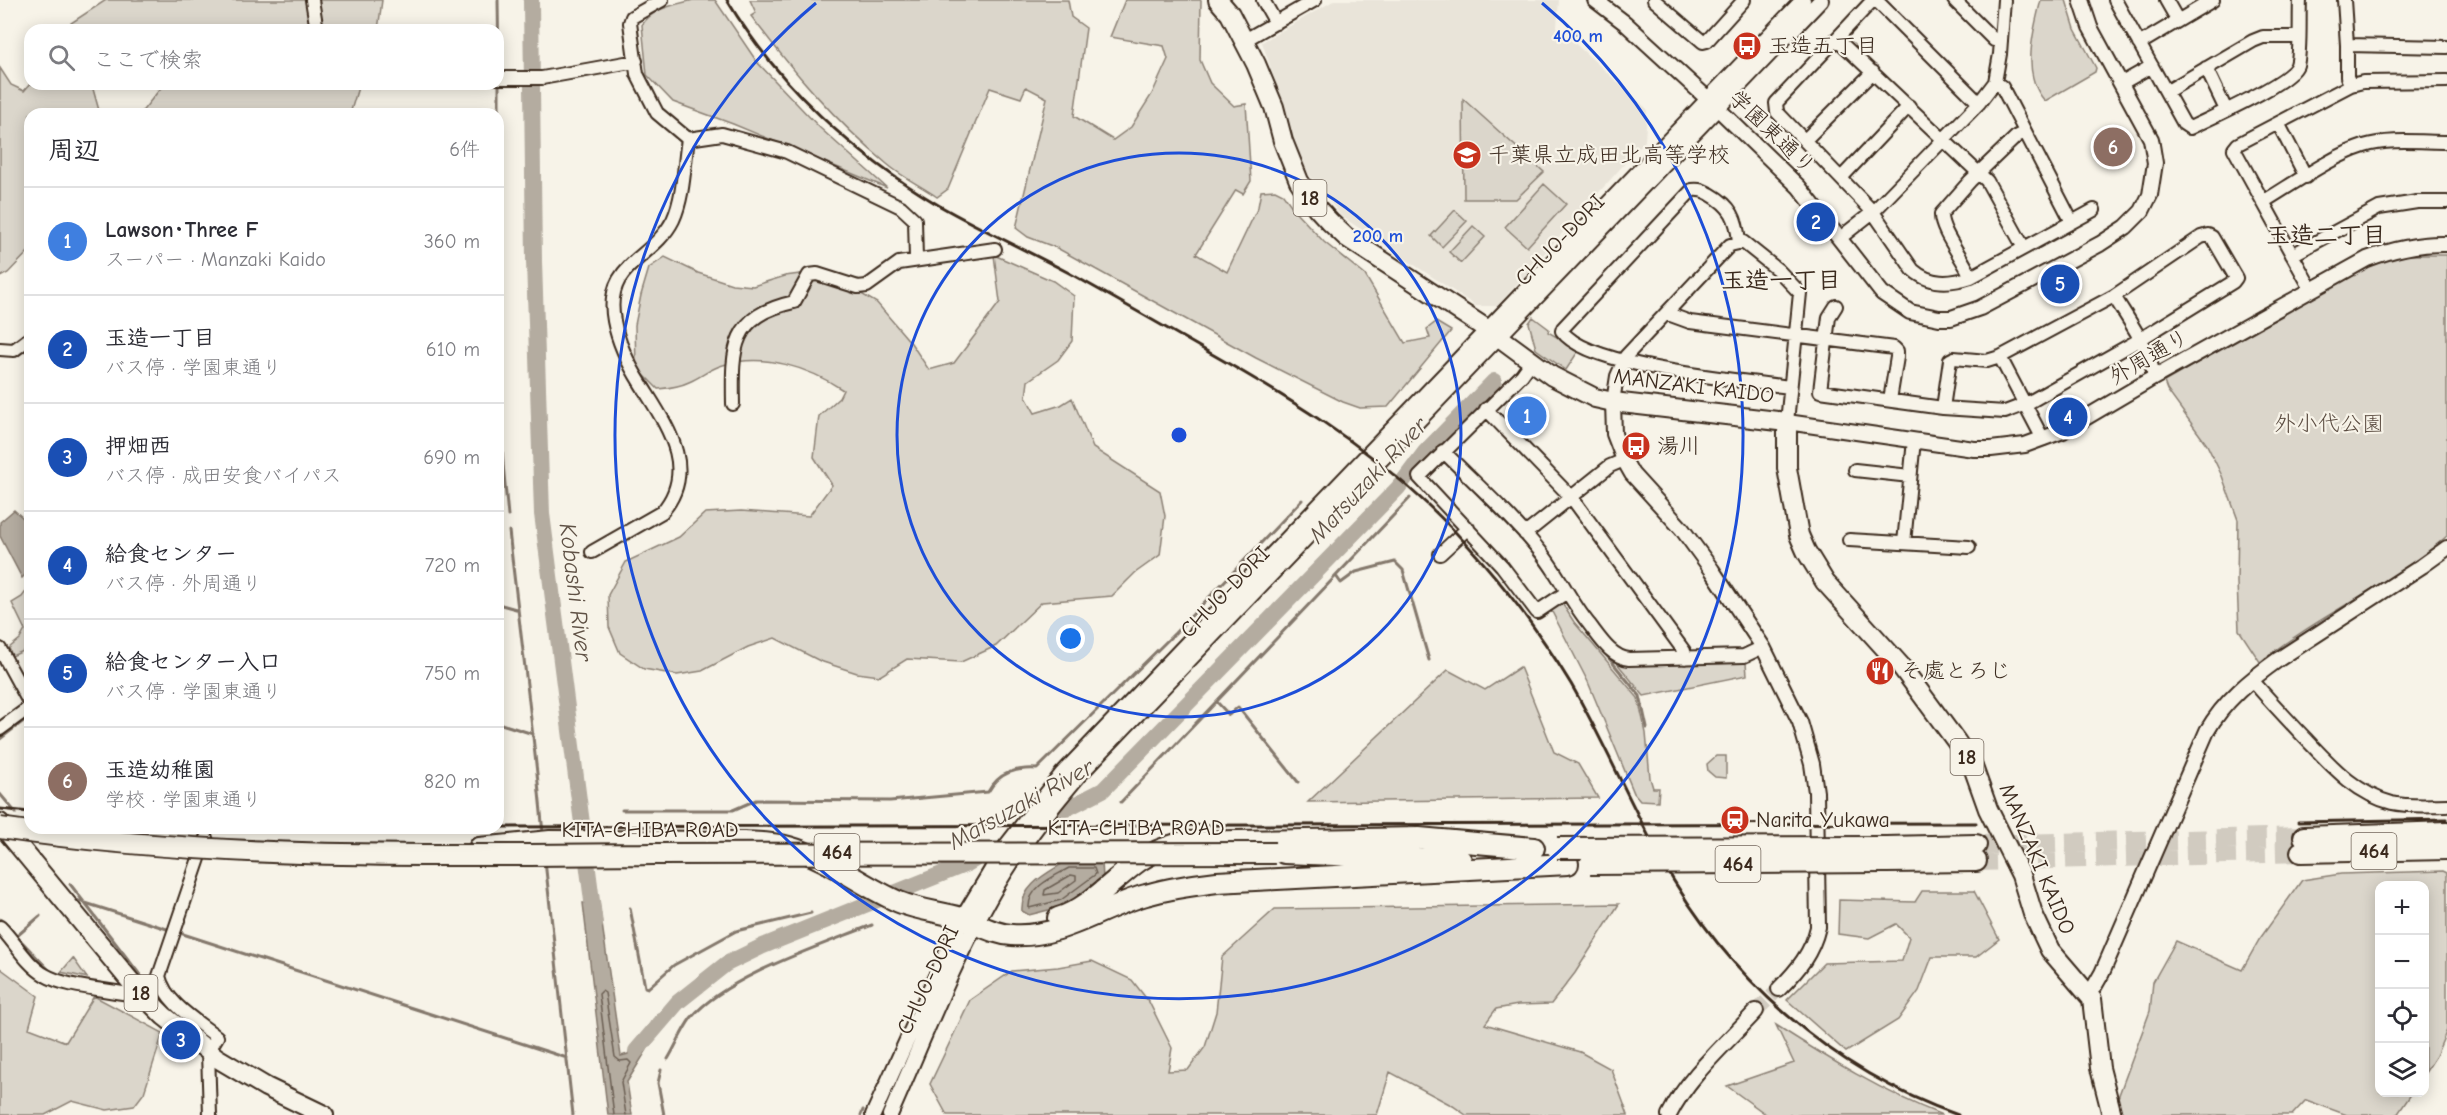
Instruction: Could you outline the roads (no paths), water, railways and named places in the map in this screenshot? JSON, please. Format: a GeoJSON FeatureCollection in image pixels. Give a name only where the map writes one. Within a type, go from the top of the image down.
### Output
{"type":"FeatureCollection","features":[{"type":"Feature","properties":{"kind":"highway","name":"KITA-CHIBA ROAD"},"geometry":{"type":"LineString","coordinates":[[0,828],[24,830]]}},
{"type":"Feature","properties":{"kind":"highway","name":"464"},"geometry":{"type":"LineString","coordinates":[[2447,832],[2302,844],[2447,849]]}},
{"type":"Feature","properties":{"kind":"highway","name":"KITA-CHIBA ROAD"},"geometry":{"type":"LineString","coordinates":[[60,834],[210,849],[399,855],[930,852],[1277,847],[1302,854],[1562,856],[1976,853]]}},
{"type":"Feature","properties":{"kind":"highway"},"geometry":{"type":"LineString","coordinates":[[969,922],[1004,921],[1038,924],[1065,916],[1141,859],[1183,842],[1277,847],[1419,838],[1534,848]]}},
{"type":"Feature","properties":{"kind":"highway"},"geometry":{"type":"LineString","coordinates":[[399,855],[550,841],[776,844],[790,847],[825,862],[872,890],[902,903],[969,922],[988,931],[1011,935],[1042,934],[1069,927],[1145,895],[1182,887],[1280,879],[1487,870],[1562,856]]}},
{"type":"Feature","properties":{"kind":"highway","name":"KITA-CHIBA ROAD"},"geometry":{"type":"LineString","coordinates":[[1302,854],[1352,849],[1534,848],[1590,864],[1886,854]]}},
{"type":"Feature","properties":{"kind":"main road","name":"MANZAKI KAIDO"},"geometry":{"type":"LineString","coordinates":[[1218,0],[1245,40],[1274,107],[1282,141],[1294,171],[1317,208],[1346,237],[1493,333],[1552,376],[1578,390],[1613,402],[1787,422],[1787,468],[1799,536],[1806,551],[1826,582],[1900,665],[1956,741],[1972,767],[1988,809],[2021,875],[2033,914],[2050,950],[2087,993],[2094,1005],[2100,1068],[2112,1115]]}},
{"type":"Feature","properties":{"kind":"main road","name":"18"},"geometry":{"type":"LineString","coordinates":[[0,824],[136,988],[164,1016],[208,1053],[266,1087],[324,1115]]}},
{"type":"Feature","properties":{"kind":"street"},"geometry":{"type":"LineString","coordinates":[[312,0],[316,24]]}},
{"type":"Feature","properties":{"kind":"street"},"geometry":{"type":"LineString","coordinates":[[662,0],[632,17],[630,23],[637,74],[657,113],[688,140]]}},
{"type":"Feature","properties":{"kind":"street"},"geometry":{"type":"LineString","coordinates":[[1263,0],[1276,23]]}},
{"type":"Feature","properties":{"kind":"street"},"geometry":{"type":"LineString","coordinates":[[1245,40],[1315,0]]}},
{"type":"Feature","properties":{"kind":"street","name":"学園東通り"},"geometry":{"type":"LineString","coordinates":[[1595,0],[1625,23],[1799,187],[1882,293],[1895,304],[1928,318],[1951,318],[1980,308],[2116,235],[2142,211],[2150,195],[2155,163],[2151,139],[2122,83]]}},
{"type":"Feature","properties":{"kind":"street"},"geometry":{"type":"LineString","coordinates":[[1654,0],[1702,42],[1707,41],[1744,0]]}},
{"type":"Feature","properties":{"kind":"street","name":"CHUO-DORI"},"geometry":{"type":"LineString","coordinates":[[1713,104],[1803,0]]}},
{"type":"Feature","properties":{"kind":"street","name":"CHUO-DORI"},"geometry":{"type":"LineString","coordinates":[[873,1115],[987,890],[1006,846],[1713,104],[1821,0]]}},
{"type":"Feature","properties":{"kind":"street"},"geometry":{"type":"LineString","coordinates":[[1979,103],[1875,0],[1776,103],[1777,112],[1874,212],[1913,270],[1920,276],[1953,283],[1971,277],[2094,210]]}},
{"type":"Feature","properties":{"kind":"street"},"geometry":{"type":"LineString","coordinates":[[1954,0],[1994,40],[2001,41]]}},
{"type":"Feature","properties":{"kind":"street"},"geometry":{"type":"LineString","coordinates":[[1840,238],[1874,212],[1979,103],[1995,82],[2004,0]]}},
{"type":"Feature","properties":{"kind":"street"},"geometry":{"type":"LineString","coordinates":[[2081,0],[2090,27],[2122,83],[2152,66]]}},
{"type":"Feature","properties":{"kind":"street"},"geometry":{"type":"LineString","coordinates":[[2115,0],[2184,124],[2190,128],[2291,74],[2297,66],[2300,0]]}},
{"type":"Feature","properties":{"kind":"street"},"geometry":{"type":"LineString","coordinates":[[2166,0],[2178,21]]}},
{"type":"Feature","properties":{"kind":"street"},"geometry":{"type":"LineString","coordinates":[[2139,44],[2213,0]]}},
{"type":"Feature","properties":{"kind":"street"},"geometry":{"type":"LineString","coordinates":[[2344,0],[2347,76],[2351,85]]}},
{"type":"Feature","properties":{"kind":"street"},"geometry":{"type":"LineString","coordinates":[[2166,92],[2263,37],[2298,37]]}},
{"type":"Feature","properties":{"kind":"street"},"geometry":{"type":"LineString","coordinates":[[1838,39],[1987,181],[2024,248]]}},
{"type":"Feature","properties":{"kind":"street"},"geometry":{"type":"LineString","coordinates":[[2347,45],[2447,47]]}},
{"type":"Feature","properties":{"kind":"street"},"geometry":{"type":"LineString","coordinates":[[504,78],[542,78],[636,61]]}},
{"type":"Feature","properties":{"kind":"street"},"geometry":{"type":"LineString","coordinates":[[2206,68],[2226,110]]}},
{"type":"Feature","properties":{"kind":"street"},"geometry":{"type":"LineString","coordinates":[[1805,140],[1873,72]]}},
{"type":"Feature","properties":{"kind":"street"},"geometry":{"type":"LineString","coordinates":[[2311,289],[2234,149],[2238,144],[2351,85],[2363,82],[2447,81]]}},
{"type":"Feature","properties":{"kind":"street"},"geometry":{"type":"LineString","coordinates":[[1995,82],[2002,87],[2072,222]]}},
{"type":"Feature","properties":{"kind":"street"},"geometry":{"type":"LineString","coordinates":[[1841,178],[1909,106]]}},
{"type":"Feature","properties":{"kind":"street"},"geometry":{"type":"LineString","coordinates":[[2278,123],[2306,177]]}},
{"type":"Feature","properties":{"kind":"street"},"geometry":{"type":"LineString","coordinates":[[1971,277],[1940,220],[1941,214],[1978,173],[2017,136],[2025,132]]}},
{"type":"Feature","properties":{"kind":"street"},"geometry":{"type":"LineString","coordinates":[[688,140],[722,134],[787,152],[901,207],[915,219],[916,259]]}},
{"type":"Feature","properties":{"kind":"street"},"geometry":{"type":"LineString","coordinates":[[592,552],[662,512],[670,501],[678,479],[678,460],[674,443],[666,423],[640,382],[623,348],[613,319],[613,308],[618,280],[628,265],[664,234],[673,220],[678,206],[688,140]]}},
{"type":"Feature","properties":{"kind":"street"},"geometry":{"type":"LineString","coordinates":[[2263,202],[2344,154],[2364,146],[2380,143],[2447,142]]}},
{"type":"Feature","properties":{"kind":"street"},"geometry":{"type":"LineString","coordinates":[[1739,242],[1738,230],[1730,209],[1725,203],[1702,190],[1692,190],[1563,328],[1564,334],[1583,346],[1622,362],[1789,387]]}},
{"type":"Feature","properties":{"kind":"street"},"geometry":{"type":"LineString","coordinates":[[2292,255],[2379,208],[2416,202],[2447,202]]}},
{"type":"Feature","properties":{"kind":"street"},"geometry":{"type":"LineString","coordinates":[[1836,306],[1829,317],[1820,391],[1943,408],[2005,412],[2026,404],[2139,340],[2236,278],[2212,237],[2208,235],[2201,237],[2114,296],[2000,357],[1987,361],[1954,358],[1950,360],[1943,408]]}},
{"type":"Feature","properties":{"kind":"street"},"geometry":{"type":"LineString","coordinates":[[1779,989],[1805,960],[1814,945],[1818,927],[1816,792],[1812,764],[1800,722],[1763,647],[1682,529],[1632,474],[1614,434],[1613,402],[1617,376],[1622,362],[1638,342],[1668,314],[1730,245],[1739,242],[1748,243],[1800,293],[1787,422]]}},
{"type":"Feature","properties":{"kind":"street","name":"外周通り"},"geometry":{"type":"LineString","coordinates":[[1787,422],[1992,449],[2025,445],[2063,431],[2154,377],[2367,259],[2394,249],[2428,243],[2447,244]]}},
{"type":"Feature","properties":{"kind":"street"},"geometry":{"type":"LineString","coordinates":[[733,404],[734,349],[740,334],[751,321],[761,314],[794,302],[809,275],[817,274],[858,287],[867,285],[899,263],[995,249]]}},
{"type":"Feature","properties":{"kind":"street"},"geometry":{"type":"LineString","coordinates":[[2114,296],[2153,368],[2154,377]]}},
{"type":"Feature","properties":{"kind":"street"},"geometry":{"type":"LineString","coordinates":[[1668,314],[1690,322],[1894,348],[1897,357],[1890,400]]}},
{"type":"Feature","properties":{"kind":"street"},"geometry":{"type":"LineString","coordinates":[[0,350],[14,350],[24,342]]}},
{"type":"Feature","properties":{"kind":"street"},"geometry":{"type":"LineString","coordinates":[[2000,357],[2043,439]]}},
{"type":"Feature","properties":{"kind":"street"},"geometry":{"type":"LineString","coordinates":[[1532,361],[1522,375],[1419,477],[1502,566],[1537,612],[1567,592]]}},
{"type":"Feature","properties":{"kind":"street"},"geometry":{"type":"LineString","coordinates":[[1486,409],[1572,498],[1684,651],[1685,658]]}},
{"type":"Feature","properties":{"kind":"street"},"geometry":{"type":"LineString","coordinates":[[1904,543],[1914,440]]}},
{"type":"Feature","properties":{"kind":"street"},"geometry":{"type":"LineString","coordinates":[[1443,451],[1525,534],[1555,571],[1589,624],[1613,653],[1621,658],[1744,656],[1763,647]]}},
{"type":"Feature","properties":{"kind":"street"},"geometry":{"type":"LineString","coordinates":[[1525,534],[1610,466],[1624,460]]}},
{"type":"Feature","properties":{"kind":"street"},"geometry":{"type":"LineString","coordinates":[[1855,470],[1910,476]]}},
{"type":"Feature","properties":{"kind":"street"},"geometry":{"type":"LineString","coordinates":[[1440,554],[1468,528]]}},
{"type":"Feature","properties":{"kind":"street"},"geometry":{"type":"LineString","coordinates":[[1849,540],[1969,547]]}},
{"type":"Feature","properties":{"kind":"street"},"geometry":{"type":"LineString","coordinates":[[2087,993],[2102,974],[2207,731],[2219,710],[2279,659],[2447,548]]}},
{"type":"Feature","properties":{"kind":"street"},"geometry":{"type":"LineString","coordinates":[[0,649],[24,694]]}},
{"type":"Feature","properties":{"kind":"street"},"geometry":{"type":"LineString","coordinates":[[2252,680],[2340,774],[2357,788],[2393,803],[2408,806],[2447,805]]}},
{"type":"Feature","properties":{"kind":"street"},"geometry":{"type":"LineString","coordinates":[[0,729],[24,710]]}},
{"type":"Feature","properties":{"kind":"street"},"geometry":{"type":"LineString","coordinates":[[206,838],[159,976],[161,987],[178,1006],[217,1037],[208,1053],[210,1115]]}},
{"type":"Feature","properties":{"kind":"street","name":"CHUO-DORI"},"geometry":{"type":"LineString","coordinates":[[890,1115],[969,922]]}},
{"type":"Feature","properties":{"kind":"street"},"geometry":{"type":"LineString","coordinates":[[0,927],[33,965],[45,975],[57,980],[127,994],[136,988]]}},
{"type":"Feature","properties":{"kind":"street"},"geometry":{"type":"LineString","coordinates":[[1669,1115],[1700,1071],[1756,1011]]}},
{"type":"Feature","properties":{"kind":"water"},"geometry":{"type":"Polygon","coordinates":[[[14,510],[24,517],[24,576],[22,578],[0,536],[0,522],[14,510]]]}},
{"type":"Feature","properties":{"kind":"water"},"geometry":{"type":"Polygon","coordinates":[[[1067,861],[1102,862],[1103,878],[1064,906],[1029,915],[1022,911],[1023,902],[1030,887],[1067,861]]]}},
{"type":"Feature","properties":{"kind":"water"},"geometry":{"type":"Polygon","coordinates":[[[583,903],[599,903],[621,1056],[628,1054],[654,1018],[648,1048],[627,1082],[632,1115],[608,1115],[583,903]]]}},
{"type":"Feature","properties":{"kind":"waterway"},"geometry":{"type":"LineString","coordinates":[[498,0],[498,24]]}},
{"type":"Feature","properties":{"kind":"waterway","name":"Kobashi River"},"geometry":{"type":"LineString","coordinates":[[531,0],[534,261],[542,514],[595,924]]}},
{"type":"Feature","properties":{"kind":"waterway"},"geometry":{"type":"LineString","coordinates":[[499,90],[499,108]]}},
{"type":"Feature","properties":{"kind":"waterway","name":"Matsuzaki River"},"geometry":{"type":"LineString","coordinates":[[1035,825],[1103,790],[1398,488],[1425,452],[1494,381]]}},
{"type":"Feature","properties":{"kind":"waterway"},"geometry":{"type":"LineString","coordinates":[[1455,471],[1522,539],[1550,575]]}},
{"type":"Feature","properties":{"kind":"waterway"},"geometry":{"type":"LineString","coordinates":[[504,474],[508,516]]}},
{"type":"Feature","properties":{"kind":"waterway"},"geometry":{"type":"LineString","coordinates":[[1121,802],[1410,498]]}},
{"type":"Feature","properties":{"kind":"waterway"},"geometry":{"type":"LineString","coordinates":[[622,810],[733,810],[756,800],[890,801],[988,792],[997,780],[1009,773],[1022,769],[1037,769],[1175,633],[1302,500]]}},
{"type":"Feature","properties":{"kind":"waterway"},"geometry":{"type":"LineString","coordinates":[[509,531],[543,834]]}},
{"type":"Feature","properties":{"kind":"waterway"},"geometry":{"type":"LineString","coordinates":[[1336,576],[1341,583],[1356,572],[1395,562],[1403,570],[1429,660]]}},
{"type":"Feature","properties":{"kind":"waterway"},"geometry":{"type":"LineString","coordinates":[[504,606],[516,609]]}},
{"type":"Feature","properties":{"kind":"waterway"},"geometry":{"type":"LineString","coordinates":[[1577,618],[1588,632]]}},
{"type":"Feature","properties":{"kind":"waterway"},"geometry":{"type":"LineString","coordinates":[[1603,651],[1640,696],[1647,728]]}},
{"type":"Feature","properties":{"kind":"waterway"},"geometry":{"type":"LineString","coordinates":[[1217,702],[1229,715],[1238,707],[1298,782]]}},
{"type":"Feature","properties":{"kind":"waterway"},"geometry":{"type":"LineString","coordinates":[[0,739],[24,721]]}},
{"type":"Feature","properties":{"kind":"waterway"},"geometry":{"type":"LineString","coordinates":[[504,725],[533,734]]}},
{"type":"Feature","properties":{"kind":"waterway"},"geometry":{"type":"LineString","coordinates":[[0,794],[16,813]]}},
{"type":"Feature","properties":{"kind":"waterway","name":"Matsuzaki River"},"geometry":{"type":"LineString","coordinates":[[636,1051],[678,1002],[726,964],[763,946],[969,863],[989,851]]}},
{"type":"Feature","properties":{"kind":"waterway"},"geometry":{"type":"LineString","coordinates":[[545,861],[573,1115]]}},
{"type":"Feature","properties":{"kind":"waterway"},"geometry":{"type":"LineString","coordinates":[[70,884],[147,984]]}},
{"type":"Feature","properties":{"kind":"waterway"},"geometry":{"type":"LineString","coordinates":[[76,900],[167,929]]}},
{"type":"Feature","properties":{"kind":"waterway"},"geometry":{"type":"LineString","coordinates":[[630,908],[645,987],[648,988],[674,965],[736,931],[811,913]]}},
{"type":"Feature","properties":{"kind":"waterway"},"geometry":{"type":"LineString","coordinates":[[17,936],[40,916]]}},
{"type":"Feature","properties":{"kind":"waterway"},"geometry":{"type":"LineString","coordinates":[[0,919],[51,972]]}},
{"type":"Feature","properties":{"kind":"waterway"},"geometry":{"type":"LineString","coordinates":[[668,1059],[691,1018],[727,989],[776,964],[872,925]]}},
{"type":"Feature","properties":{"kind":"waterway"},"geometry":{"type":"LineString","coordinates":[[183,934],[567,1058]]}},
{"type":"Feature","properties":{"kind":"waterway"},"geometry":{"type":"LineString","coordinates":[[661,1070],[658,1083],[664,1115]]}},
{"type":"Feature","properties":{"kind":"waterway"},"geometry":{"type":"LineString","coordinates":[[861,1115],[863,1110]]}},
{"type":"Feature","properties":{"kind":"tunnel"},"geometry":{"type":"LineString","coordinates":[[1976,845],[2304,837]]}},
{"type":"Feature","properties":{"kind":"tunnel"},"geometry":{"type":"LineString","coordinates":[[1976,861],[2301,852]]}},
{"type":"Feature","properties":{"kind":"tunnel"},"geometry":{"type":"LineString","coordinates":[[1756,1011],[1779,989]]}},
{"type":"Feature","properties":{"kind":"railway"},"geometry":{"type":"LineString","coordinates":[[727,0],[770,61],[820,116],[848,141],[908,186],[940,206],[1069,273],[1268,387],[1350,441],[1427,504],[1487,567],[1540,635],[1571,684],[1638,816],[1687,902],[1750,980],[1786,1014],[1825,1045],[1867,1073],[1911,1096],[1958,1115]]}},
{"type":"Feature","properties":{"kind":"railway"},"geometry":{"type":"LineString","coordinates":[[0,809],[24,811]]}},
{"type":"Feature","properties":{"kind":"railway"},"geometry":{"type":"LineString","coordinates":[[2298,822],[2447,819]]}},
{"type":"Feature","properties":{"kind":"railway"},"geometry":{"type":"LineString","coordinates":[[504,827],[1976,823]]}},
{"type":"Feature","properties":{"kind":"place","name":"玉造五丁目"},"geometry":{"type":"Point","coordinates":[1747,46]}},
{"type":"Feature","properties":{"kind":"place","name":"玉造幼稚園"},"geometry":{"type":"Point","coordinates":[2113,147]}},
{"type":"Feature","properties":{"kind":"place","name":"千葉県立成田北高等学校"},"geometry":{"type":"Point","coordinates":[1467,155]}},
{"type":"Feature","properties":{"kind":"place","name":"玉造一丁目"},"geometry":{"type":"Point","coordinates":[1816,222]}},
{"type":"Feature","properties":{"kind":"place","name":"給食センター入口"},"geometry":{"type":"Point","coordinates":[2060,284]}},
{"type":"Feature","properties":{"kind":"place","name":"Lawson･Three F"},"geometry":{"type":"Point","coordinates":[1527,416]}},
{"type":"Feature","properties":{"kind":"place","name":"給食センター"},"geometry":{"type":"Point","coordinates":[2068,417]}},
{"type":"Feature","properties":{"kind":"place","name":"湯川"},"geometry":{"type":"Point","coordinates":[1636,446]}},
{"type":"Feature","properties":{"kind":"place","name":"そ處とろじ"},"geometry":{"type":"Point","coordinates":[1880,671]}},
{"type":"Feature","properties":{"kind":"place","name":"Narita Yukawa"},"geometry":{"type":"Point","coordinates":[1735,820]}},
{"type":"Feature","properties":{"kind":"place","name":"押畑西"},"geometry":{"type":"Point","coordinates":[181,1040]}},
{"type":"Feature","properties":{"kind":"district","name":"玉造二丁目"},"geometry":{"type":"Point","coordinates":[2326,235]}},
{"type":"Feature","properties":{"kind":"district","name":"玉造一丁目"},"geometry":{"type":"Point","coordinates":[1781,280]}},
{"type":"Feature","properties":{"kind":"park label","name":"外小代公園"},"geometry":{"type":"Point","coordinates":[2329,424]}}]}
